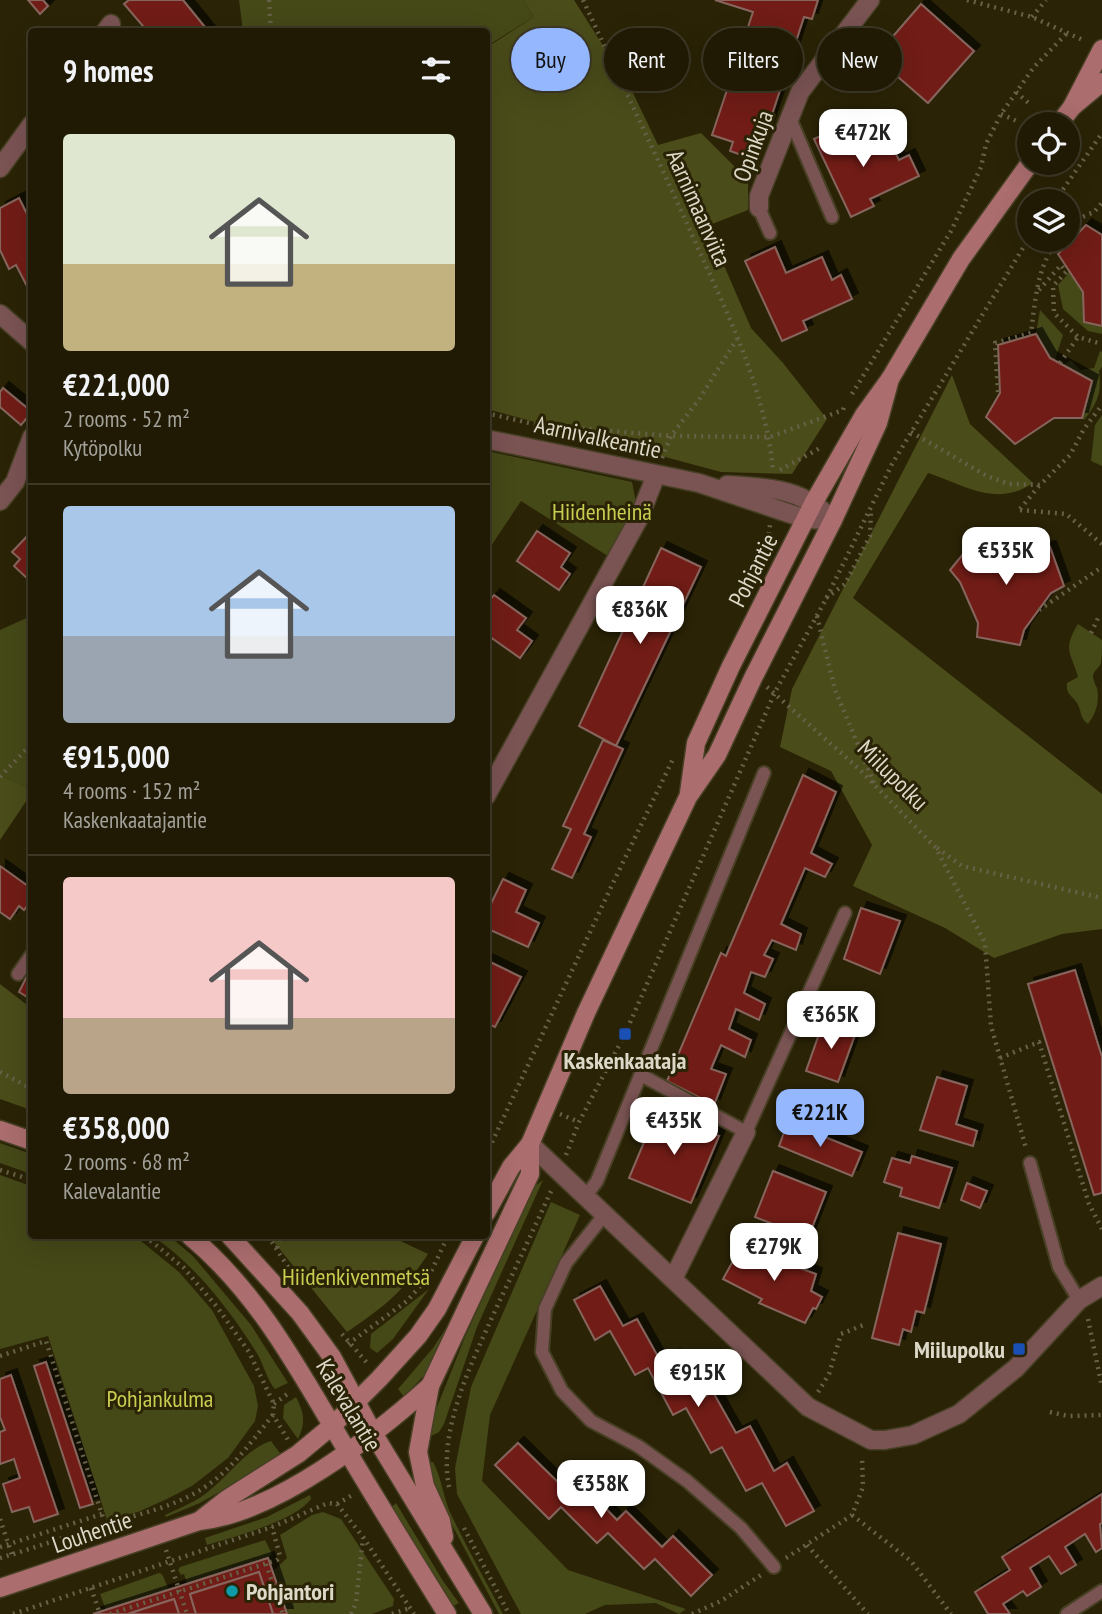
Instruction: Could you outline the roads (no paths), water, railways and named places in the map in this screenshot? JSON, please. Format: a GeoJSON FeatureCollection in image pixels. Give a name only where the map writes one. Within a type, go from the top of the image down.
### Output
{"type":"FeatureCollection","features":[{"type":"Feature","properties":{"kind":"main road"},"geometry":{"type":"LineString","coordinates":[[1073,107],[1096,46]]}},
{"type":"Feature","properties":{"kind":"main road"},"geometry":{"type":"LineString","coordinates":[[1069,112],[1102,82]]}},
{"type":"Feature","properties":{"kind":"main road","name":"Pohjantie"},"geometry":{"type":"LineString","coordinates":[[688,796],[696,743],[810,511],[864,415],[890,379],[961,259],[1021,175]]}},
{"type":"Feature","properties":{"kind":"main road","name":"Pohjantie"},"geometry":{"type":"LineString","coordinates":[[490,1206],[511,1167],[530,1144],[586,1013],[688,796],[717,755],[833,520],[878,424],[890,379]]}},
{"type":"Feature","properties":{"kind":"main road"},"geometry":{"type":"LineString","coordinates":[[0,1130],[28,1140]]}},
{"type":"Feature","properties":{"kind":"main road","name":"Pohjantie"},"geometry":{"type":"LineString","coordinates":[[447,1553],[441,1521],[425,1486],[418,1452],[430,1386],[530,1174],[530,1144]]}},
{"type":"Feature","properties":{"kind":"main road","name":"Kalevalantie"},"geometry":{"type":"LineString","coordinates":[[193,1239],[240,1283],[261,1310],[447,1614]]}},
{"type":"Feature","properties":{"kind":"main road","name":"Kalevalantie"},"geometry":{"type":"LineString","coordinates":[[233,1239],[300,1313],[332,1357],[373,1433],[483,1614]]}},
{"type":"Feature","properties":{"kind":"main road"},"geometry":{"type":"LineString","coordinates":[[356,1401],[418,1336],[437,1309],[473,1239]]}},
{"type":"Feature","properties":{"kind":"main road","name":"Pohjantie"},"geometry":{"type":"LineString","coordinates":[[348,1452],[400,1413],[430,1386]]}},
{"type":"Feature","properties":{"kind":"main road","name":"Louhentie"},"geometry":{"type":"LineString","coordinates":[[200,1521],[227,1499],[298,1454],[333,1425],[356,1401]]}},
{"type":"Feature","properties":{"kind":"main road","name":"Louhentie"},"geometry":{"type":"LineString","coordinates":[[0,1588],[200,1521],[222,1518],[311,1477],[348,1452]]}},
{"type":"Feature","properties":{"kind":"street","name":"Opinkuja"},"geometry":{"type":"LineString","coordinates":[[759,208],[759,196],[800,92],[870,0]]}},
{"type":"Feature","properties":{"kind":"street"},"geometry":{"type":"LineString","coordinates":[[0,168],[28,130]]}},
{"type":"Feature","properties":{"kind":"street"},"geometry":{"type":"LineString","coordinates":[[0,314],[28,338]]}},
{"type":"Feature","properties":{"kind":"street","name":"Aarnivalkeantie"},"geometry":{"type":"LineString","coordinates":[[490,440],[699,483],[772,506],[810,511]]}},
{"type":"Feature","properties":{"kind":"street"},"geometry":{"type":"LineString","coordinates":[[0,501],[15,482],[28,448]]}},
{"type":"Feature","properties":{"kind":"street"},"geometry":{"type":"LineString","coordinates":[[490,789],[639,518],[656,475]]}},
{"type":"Feature","properties":{"kind":"street","name":"Aarnivalkeantie"},"geometry":{"type":"LineString","coordinates":[[699,483],[774,487],[810,511],[833,520]]}},
{"type":"Feature","properties":{"kind":"street"},"geometry":{"type":"LineString","coordinates":[[673,1279],[746,1132]]}},
{"type":"Feature","properties":{"kind":"street"},"geometry":{"type":"LineString","coordinates":[[530,1144],[808,1408],[871,1440],[913,1435],[959,1413],[1016,1368],[1079,1300],[1102,1286]]}},
{"type":"Feature","properties":{"kind":"lane"},"geometry":{"type":"LineString","coordinates":[[789,116],[832,217]]}},
{"type":"Feature","properties":{"kind":"lane"},"geometry":{"type":"LineString","coordinates":[[759,208],[770,233]]}},
{"type":"Feature","properties":{"kind":"lane"},"geometry":{"type":"LineString","coordinates":[[586,1196],[597,1181],[764,773]]}},
{"type":"Feature","properties":{"kind":"lane"},"geometry":{"type":"LineString","coordinates":[[640,1075],[746,1132],[845,913]]}},
{"type":"Feature","properties":{"kind":"lane"},"geometry":{"type":"LineString","coordinates":[[18,974],[28,960]]}},
{"type":"Feature","properties":{"kind":"lane"},"geometry":{"type":"LineString","coordinates":[[1030,1163],[1059,1267],[1079,1300]]}},
{"type":"Feature","properties":{"kind":"lane"},"geometry":{"type":"LineString","coordinates":[[605,1214],[566,1263],[545,1309],[542,1352],[562,1391],[590,1421],[638,1446],[687,1481],[741,1528],[774,1567]]}},
{"type":"Feature","properties":{"kind":"lane"},"geometry":{"type":"LineString","coordinates":[[1067,1614],[1102,1591]]}},
{"type":"Feature","properties":{"kind":"place","name":"Kaskenkaataja"},"geometry":{"type":"Point","coordinates":[625,1034]}},
{"type":"Feature","properties":{"kind":"place","name":"Miilupolku"},"geometry":{"type":"Point","coordinates":[1019,1349]}},
{"type":"Feature","properties":{"kind":"place","name":"Pohjantori"},"geometry":{"type":"Point","coordinates":[232,1591]}},
{"type":"Feature","properties":{"kind":"park label","name":"Hiidenheinä"},"geometry":{"type":"Point","coordinates":[602,511]}},
{"type":"Feature","properties":{"kind":"park label","name":"Hiidenkivenmetsä"},"geometry":{"type":"Point","coordinates":[356,1276]}},
{"type":"Feature","properties":{"kind":"park label","name":"Pohjankulma"},"geometry":{"type":"Point","coordinates":[160,1398]}}]}
